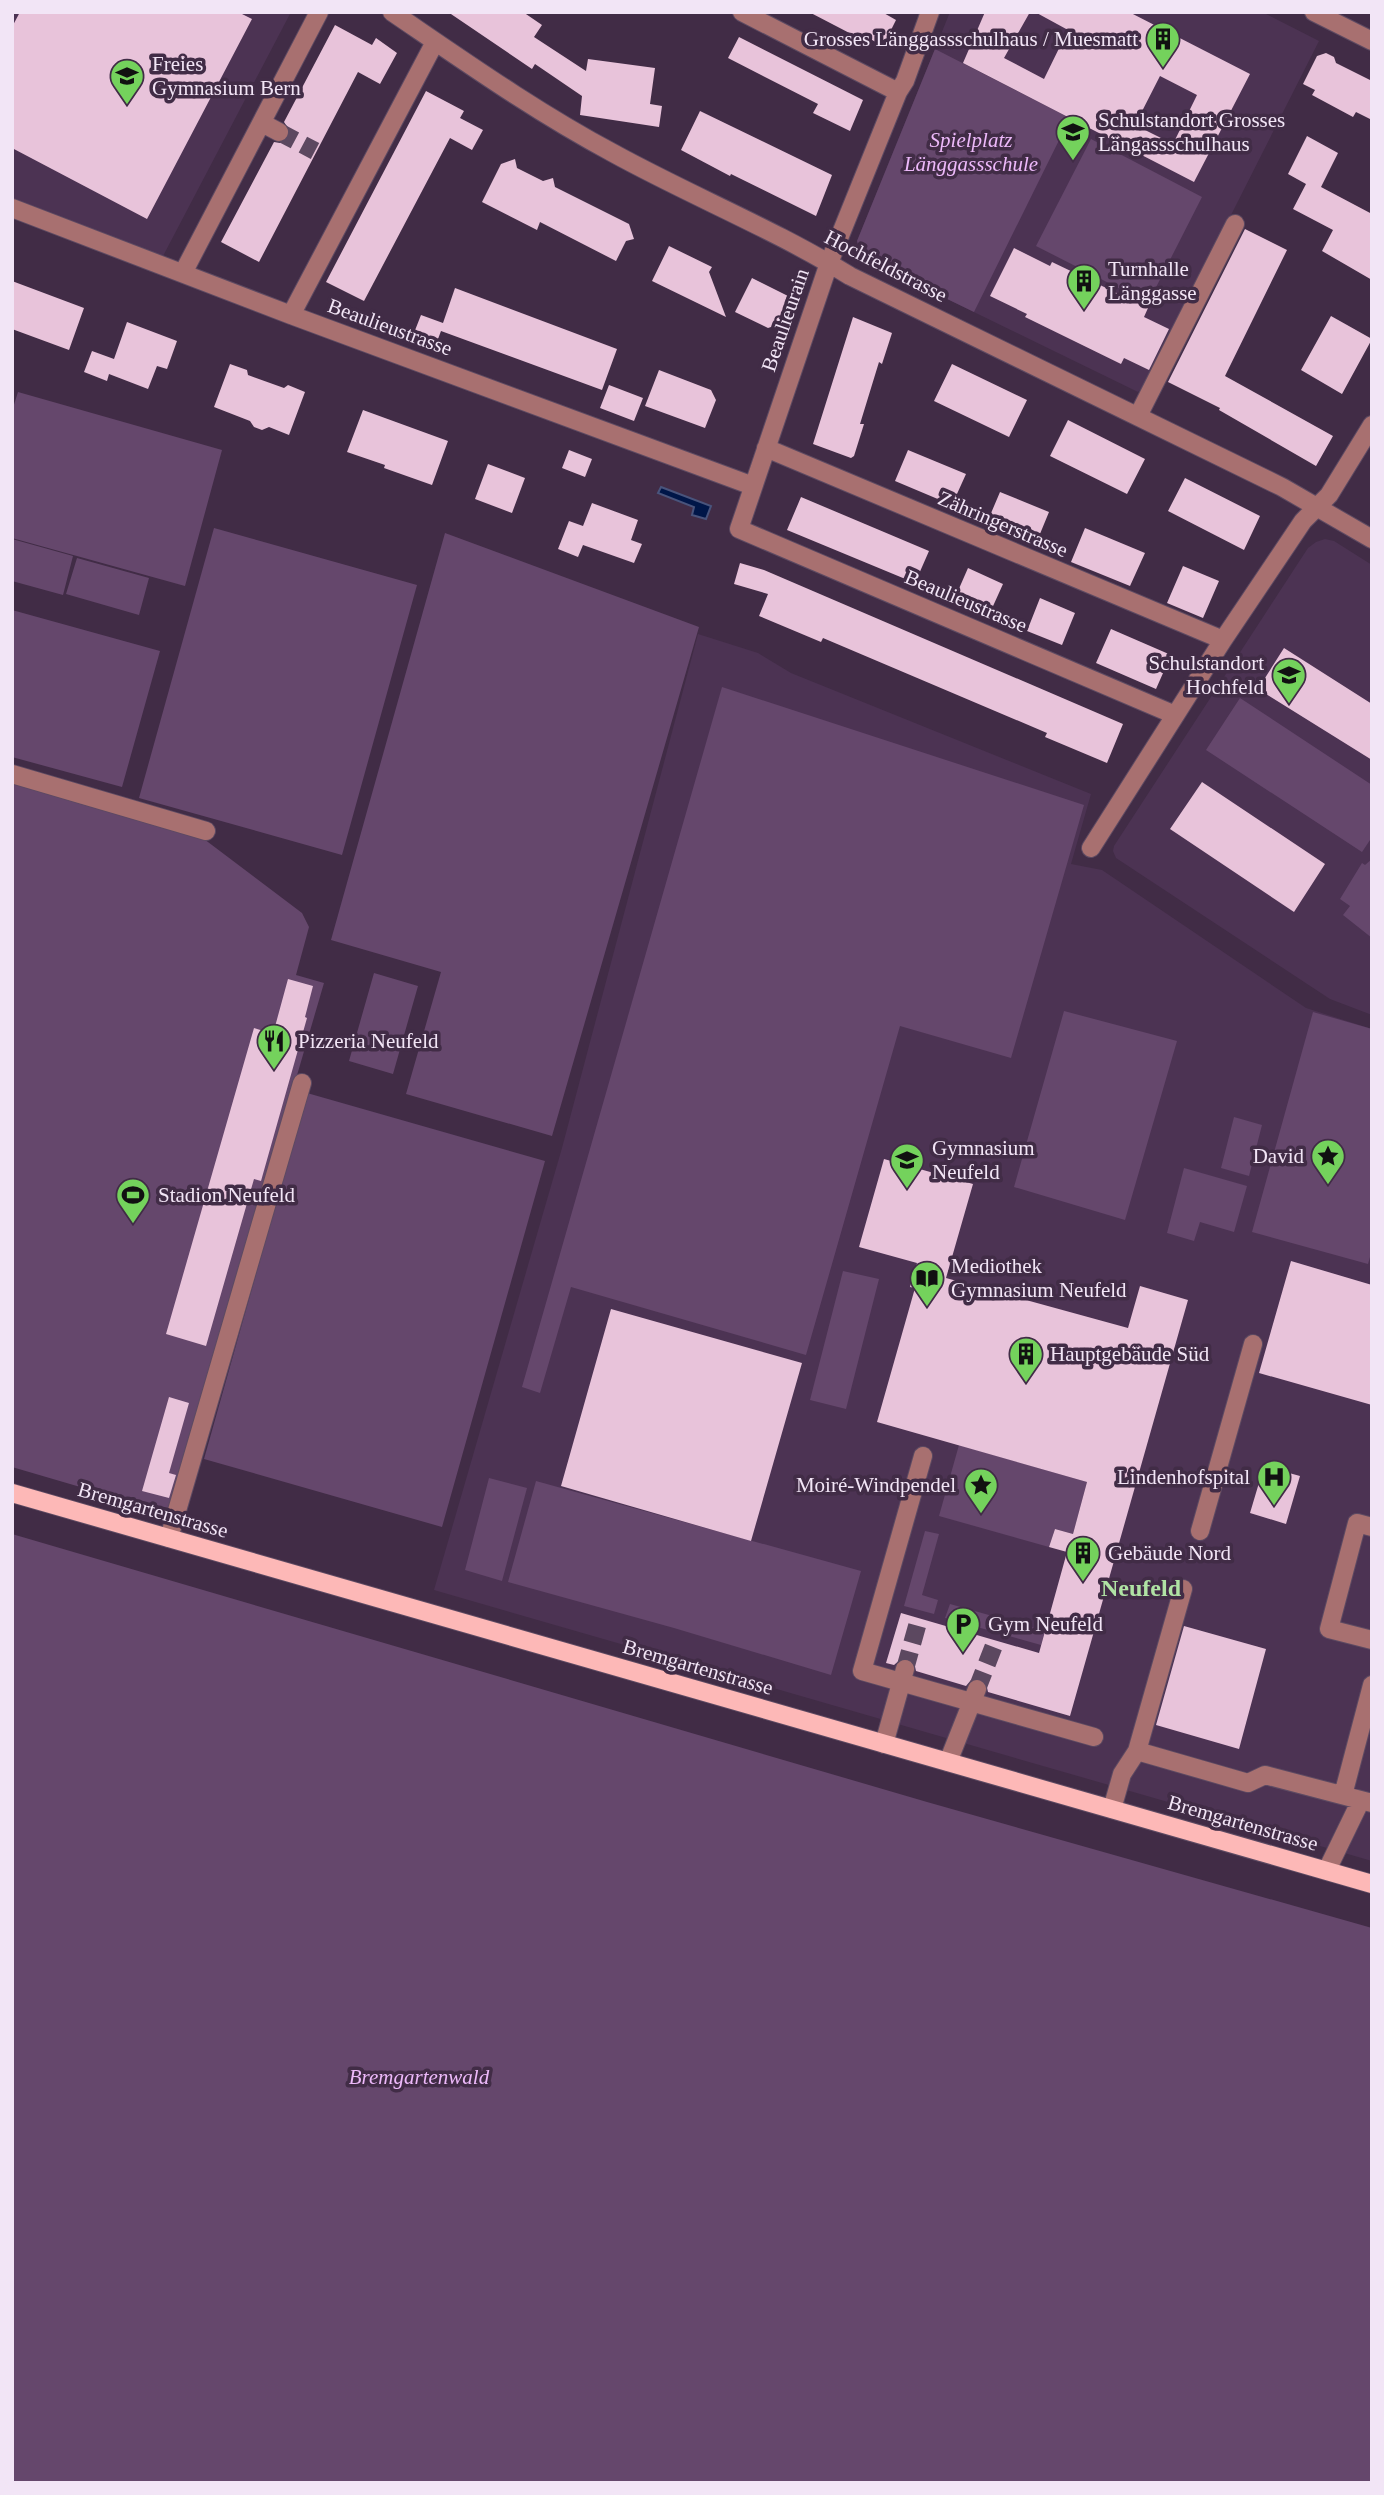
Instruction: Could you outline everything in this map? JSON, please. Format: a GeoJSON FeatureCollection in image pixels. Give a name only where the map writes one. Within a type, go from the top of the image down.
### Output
{"type":"FeatureCollection","features":[{"type":"Feature","properties":{"kind":"main road","name":"Bremgartenstrasse"},"geometry":{"type":"LineString","coordinates":[[12,1493],[1372,1884]]}},
{"type":"Feature","properties":{"kind":"street"},"geometry":{"type":"LineString","coordinates":[[183,273],[319,12]]}},
{"type":"Feature","properties":{"kind":"street","name":"Hochfeldstrasse"},"geometry":{"type":"LineString","coordinates":[[392,12],[577,133],[850,276],[1318,507],[1372,539]]}},
{"type":"Feature","properties":{"kind":"street"},"geometry":{"type":"LineString","coordinates":[[742,12],[898,92]]}},
{"type":"Feature","properties":{"kind":"street","name":"Beaulieurain"},"geometry":{"type":"LineString","coordinates":[[739,529],[829,263],[898,92],[905,81],[930,12]]}},
{"type":"Feature","properties":{"kind":"street"},"geometry":{"type":"LineString","coordinates":[[1314,12],[1344,19],[1372,41]]}},
{"type":"Feature","properties":{"kind":"street"},"geometry":{"type":"LineString","coordinates":[[292,315],[435,41]]}},
{"type":"Feature","properties":{"kind":"street"},"geometry":{"type":"LineString","coordinates":[[262,122],[279,132]]}},
{"type":"Feature","properties":{"kind":"street","name":"Beaulieustrasse"},"geometry":{"type":"LineString","coordinates":[[12,208],[753,486]]}},
{"type":"Feature","properties":{"kind":"street"},"geometry":{"type":"LineString","coordinates":[[1138,416],[1235,224]]}},
{"type":"Feature","properties":{"kind":"street"},"geometry":{"type":"LineString","coordinates":[[1091,848],[1223,640],[1303,521],[1329,495],[1372,425]]}},
{"type":"Feature","properties":{"kind":"street","name":"Zähringerstrasse"},"geometry":{"type":"LineString","coordinates":[[766,448],[1223,640]]}},
{"type":"Feature","properties":{"kind":"street","name":"Beaulieustrasse"},"geometry":{"type":"LineString","coordinates":[[739,529],[1175,715]]}},
{"type":"Feature","properties":{"kind":"street"},"geometry":{"type":"LineString","coordinates":[[12,774],[206,831]]}},
{"type":"Feature","properties":{"kind":"street"},"geometry":{"type":"LineString","coordinates":[[169,1538],[302,1083]]}},
{"type":"Feature","properties":{"kind":"street"},"geometry":{"type":"LineString","coordinates":[[1199,1531],[1253,1344]]}},
{"type":"Feature","properties":{"kind":"street"},"geometry":{"type":"LineString","coordinates":[[923,1456],[862,1671],[903,1675],[974,1695],[1094,1737]]}},
{"type":"Feature","properties":{"kind":"street"},"geometry":{"type":"LineString","coordinates":[[1365,1525],[1329,1629],[1372,1640]]}},
{"type":"Feature","properties":{"kind":"street"},"geometry":{"type":"LineString","coordinates":[[1112,1810],[1122,1774],[1137,1751],[1183,1589]]}},
{"type":"Feature","properties":{"kind":"street"},"geometry":{"type":"LineString","coordinates":[[884,1744],[903,1675]]}},
{"type":"Feature","properties":{"kind":"street"},"geometry":{"type":"LineString","coordinates":[[1343,1795],[1372,1685]]}},
{"type":"Feature","properties":{"kind":"street"},"geometry":{"type":"LineString","coordinates":[[948,1762],[974,1695]]}},
{"type":"Feature","properties":{"kind":"street"},"geometry":{"type":"LineString","coordinates":[[1137,1751],[1248,1783],[1265,1775],[1367,1802],[1326,1870]]}},
{"type":"Feature","properties":{"kind":"shaded area","name":"Freies Gymnasium Bern"},"geometry":{"type":"Polygon","coordinates":[[[12,12],[291,12],[163,256],[12,200],[12,12]]]}},
{"type":"Feature","properties":{"kind":"shaded area","name":"Schulstandort Grosses Längassschulhaus"},"geometry":{"type":"Polygon","coordinates":[[[950,12],[1262,12],[1319,41],[1145,385],[1138,392],[871,262],[858,250],[857,241],[950,12]]]}},
{"type":"Feature","properties":{"kind":"shaded area","name":"Schulstandort Hochfeld"},"geometry":{"type":"Polygon","coordinates":[[[1325,539],[1334,541],[1372,565],[1372,1015],[1330,999],[1116,858],[1113,851],[1308,548],[1325,539]]]}},
{"type":"Feature","properties":{"kind":"shaded area","name":"Gymnasium Neufeld"},"geometry":{"type":"Polygon","coordinates":[[[698,634],[758,653],[791,673],[1091,794],[1071,864],[1102,870],[1306,1008],[1372,1029],[1372,1861],[434,1590],[562,1148],[698,634]]]}},
{"type":"Feature","properties":{"kind":"green space","name":"Spielplatz Länggassschule"},"geometry":{"type":"Polygon","coordinates":[[[935,49],[1070,118],[974,312],[871,262],[861,253],[857,241],[935,49]]]}},
{"type":"Feature","properties":{"kind":"green space"},"geometry":{"type":"Polygon","coordinates":[[[1091,139],[1202,197],[1148,303],[1036,246],[1091,139]]]}},
{"type":"Feature","properties":{"kind":"green space"},"geometry":{"type":"Polygon","coordinates":[[[18,392],[222,450],[185,586],[12,538],[12,411],[18,392]]]}},
{"type":"Feature","properties":{"kind":"green space"},"geometry":{"type":"Polygon","coordinates":[[[214,528],[417,585],[342,855],[139,798],[214,528]]]}},
{"type":"Feature","properties":{"kind":"green space"},"geometry":{"type":"Polygon","coordinates":[[[445,533],[699,627],[552,1136],[406,1094],[441,972],[331,940],[445,533]]]}},
{"type":"Feature","properties":{"kind":"green space"},"geometry":{"type":"Polygon","coordinates":[[[12,539],[73,556],[63,595],[12,581],[12,539]]]}},
{"type":"Feature","properties":{"kind":"green space"},"geometry":{"type":"Polygon","coordinates":[[[77,558],[149,578],[139,615],[66,594],[77,558]]]}},
{"type":"Feature","properties":{"kind":"green space"},"geometry":{"type":"Polygon","coordinates":[[[12,610],[160,651],[122,787],[12,757],[12,610]]]}},
{"type":"Feature","properties":{"kind":"green space"},"geometry":{"type":"Polygon","coordinates":[[[722,687],[1084,805],[1011,1058],[900,1026],[806,1355],[571,1287],[540,1393],[522,1387],[722,687]]]}},
{"type":"Feature","properties":{"kind":"green space"},"geometry":{"type":"Polygon","coordinates":[[[1240,698],[1372,785],[1372,837],[1362,852],[1206,750],[1240,698]]]}},
{"type":"Feature","properties":{"kind":"green space","name":"Stadion Neufeld"},"geometry":{"type":"Polygon","coordinates":[[[12,779],[204,839],[302,913],[309,927],[296,975],[324,983],[169,1513],[12,1467],[12,779]]]}},
{"type":"Feature","properties":{"kind":"green space"},"geometry":{"type":"Polygon","coordinates":[[[1372,859],[1372,938],[1343,915],[1350,906],[1340,899],[1362,863],[1365,865],[1372,859]]]}},
{"type":"Feature","properties":{"kind":"green space"},"geometry":{"type":"Polygon","coordinates":[[[374,973],[418,986],[393,1074],[349,1061],[374,973]]]}},
{"type":"Feature","properties":{"kind":"green space"},"geometry":{"type":"Polygon","coordinates":[[[1064,1011],[1177,1041],[1125,1220],[1014,1187],[1064,1011]]]}},
{"type":"Feature","properties":{"kind":"green space"},"geometry":{"type":"Polygon","coordinates":[[[1313,1012],[1372,1029],[1372,1250],[1368,1264],[1252,1232],[1313,1012]]]}},
{"type":"Feature","properties":{"kind":"green space"},"geometry":{"type":"Polygon","coordinates":[[[307,1093],[545,1161],[442,1527],[204,1459],[307,1093]]]}},
{"type":"Feature","properties":{"kind":"green space"},"geometry":{"type":"Polygon","coordinates":[[[1234,1117],[1262,1125],[1249,1176],[1221,1168],[1234,1117]]]}},
{"type":"Feature","properties":{"kind":"green space"},"geometry":{"type":"Polygon","coordinates":[[[1184,1168],[1247,1186],[1234,1232],[1200,1222],[1194,1241],[1167,1233],[1184,1168]]]}},
{"type":"Feature","properties":{"kind":"green space"},"geometry":{"type":"Polygon","coordinates":[[[843,1271],[879,1279],[846,1409],[810,1400],[843,1271]]]}},
{"type":"Feature","properties":{"kind":"green space"},"geometry":{"type":"Polygon","coordinates":[[[959,1445],[1087,1482],[1073,1534],[1055,1529],[1049,1547],[939,1516],[959,1445]]]}},
{"type":"Feature","properties":{"kind":"green space"},"geometry":{"type":"Polygon","coordinates":[[[489,1478],[527,1488],[502,1581],[465,1570],[489,1478]]]}},
{"type":"Feature","properties":{"kind":"green space"},"geometry":{"type":"Polygon","coordinates":[[[536,1481],[861,1571],[831,1675],[508,1582],[536,1481]]]}},
{"type":"Feature","properties":{"kind":"green space"},"geometry":{"type":"Polygon","coordinates":[[[925,1531],[939,1534],[922,1595],[938,1600],[934,1614],[904,1606],[925,1531]]]}},
{"type":"Feature","properties":{"kind":"green space","name":"Bremgartenwald"},"geometry":{"type":"Polygon","coordinates":[[[12,1534],[927,1802],[1372,1928],[1372,2483],[12,2483],[12,1534]]]}},
{"type":"Feature","properties":{"kind":"green space"},"geometry":{"type":"Polygon","coordinates":[[[950,1604],[1045,1631],[1041,1645],[945,1618],[950,1604]]]}},
{"type":"Feature","properties":{"kind":"water"},"geometry":{"type":"Polygon","coordinates":[[[661,487],[711,506],[706,519],[692,515],[694,507],[658,493],[661,487]]]}},
{"type":"Feature","properties":{"kind":"building","name":"Freies Gymnasium Bern"},"geometry":{"type":"Polygon","coordinates":[[[20,12],[238,12],[252,19],[147,219],[12,148],[12,27],[20,12]]]}},
{"type":"Feature","properties":{"kind":"building"},"geometry":{"type":"Polygon","coordinates":[[[448,12],[523,12],[542,25],[534,37],[586,71],[588,59],[655,68],[650,104],[662,106],[659,127],[580,115],[582,96],[535,64],[532,69],[448,12]]]}},
{"type":"Feature","properties":{"kind":"building"},"geometry":{"type":"Polygon","coordinates":[[[809,12],[882,12],[896,20],[883,46],[861,34],[859,38],[809,12]]]}},
{"type":"Feature","properties":{"kind":"building"},"geometry":{"type":"Polygon","coordinates":[[[985,12],[1030,12],[1004,58],[1044,79],[1068,30],[1035,12],[1129,12],[1250,74],[1194,182],[963,63],[985,12]],[[1160,76],[1135,125],[1173,144],[1197,95],[1160,76]]]}},
{"type":"Feature","properties":{"kind":"building"},"geometry":{"type":"Polygon","coordinates":[[[335,25],[372,45],[376,38],[397,53],[380,84],[358,72],[259,262],[221,242],[274,142],[280,143],[289,138],[290,131],[284,122],[335,25]]]}},
{"type":"Feature","properties":{"kind":"building"},"geometry":{"type":"Polygon","coordinates":[[[739,37],[863,100],[850,131],[813,113],[818,104],[728,58],[739,37]]]}},
{"type":"Feature","properties":{"kind":"building"},"geometry":{"type":"Polygon","coordinates":[[[1326,53],[1334,57],[1336,63],[1372,81],[1372,120],[1356,112],[1353,117],[1312,95],[1315,90],[1303,84],[1317,56],[1326,53]]]}},
{"type":"Feature","properties":{"kind":"building"},"geometry":{"type":"Polygon","coordinates":[[[426,91],[464,111],[460,118],[483,130],[472,150],[450,138],[364,301],[326,282],[426,91]]]}},
{"type":"Feature","properties":{"kind":"building"},"geometry":{"type":"Polygon","coordinates":[[[700,111],[832,175],[816,216],[681,150],[700,111]]]}},
{"type":"Feature","properties":{"kind":"building"},"geometry":{"type":"Polygon","coordinates":[[[1307,136],[1338,153],[1321,187],[1372,214],[1372,280],[1322,251],[1333,230],[1293,209],[1306,184],[1288,174],[1307,136]]]}},
{"type":"Feature","properties":{"kind":"building"},"geometry":{"type":"Polygon","coordinates":[[[515,159],[517,168],[543,181],[553,178],[555,187],[629,224],[634,239],[626,241],[616,261],[540,222],[537,230],[482,202],[501,164],[515,159]]]}},
{"type":"Feature","properties":{"kind":"building"},"geometry":{"type":"Polygon","coordinates":[[[1245,229],[1287,250],[1225,376],[1333,436],[1316,466],[1219,410],[1220,408],[1168,382],[1245,229]]]}},
{"type":"Feature","properties":{"kind":"building"},"geometry":{"type":"Polygon","coordinates":[[[669,246],[712,267],[709,272],[726,317],[652,281],[669,246]]]}},
{"type":"Feature","properties":{"kind":"building","name":"Turnhalle Länggasse"},"geometry":{"type":"Polygon","coordinates":[[[1014,248],[1050,266],[1052,262],[1148,308],[1144,317],[1169,329],[1149,370],[1124,358],[1121,364],[1025,317],[1027,314],[990,296],[1014,248]]]}},
{"type":"Feature","properties":{"kind":"building"},"geometry":{"type":"Polygon","coordinates":[[[752,278],[790,297],[780,316],[783,323],[768,328],[735,312],[752,278]]]}},
{"type":"Feature","properties":{"kind":"building"},"geometry":{"type":"Polygon","coordinates":[[[12,281],[84,308],[69,350],[12,329],[12,281]]]}},
{"type":"Feature","properties":{"kind":"building"},"geometry":{"type":"Polygon","coordinates":[[[455,288],[617,349],[602,390],[441,331],[435,347],[412,338],[421,315],[443,323],[455,288]]]}},
{"type":"Feature","properties":{"kind":"building"},"geometry":{"type":"Polygon","coordinates":[[[1331,316],[1372,339],[1342,394],[1301,370],[1331,316]]]}},
{"type":"Feature","properties":{"kind":"building"},"geometry":{"type":"Polygon","coordinates":[[[853,317],[892,333],[882,364],[879,362],[860,424],[864,424],[851,458],[813,444],[853,317]]]}},
{"type":"Feature","properties":{"kind":"building"},"geometry":{"type":"Polygon","coordinates":[[[127,322],[177,341],[167,369],[157,366],[148,389],[109,374],[107,381],[84,372],[92,351],[114,359],[127,322]]]}},
{"type":"Feature","properties":{"kind":"building"},"geometry":{"type":"Polygon","coordinates":[[[230,364],[247,370],[248,375],[284,388],[288,385],[305,392],[289,435],[269,427],[262,430],[254,427],[250,421],[214,407],[230,364]]]}},
{"type":"Feature","properties":{"kind":"building"},"geometry":{"type":"Polygon","coordinates":[[[952,364],[1027,400],[1009,437],[934,401],[952,364]]]}},
{"type":"Feature","properties":{"kind":"building"},"geometry":{"type":"Polygon","coordinates":[[[659,370],[711,390],[716,400],[705,428],[645,406],[659,370]]]}},
{"type":"Feature","properties":{"kind":"building"},"geometry":{"type":"Polygon","coordinates":[[[609,385],[643,398],[634,421],[600,408],[609,385]]]}},
{"type":"Feature","properties":{"kind":"building"},"geometry":{"type":"Polygon","coordinates":[[[363,410],[448,441],[432,485],[347,452],[363,410]]]}},
{"type":"Feature","properties":{"kind":"building"},"geometry":{"type":"Polygon","coordinates":[[[1068,420],[1145,459],[1127,494],[1050,456],[1068,420]]]}},
{"type":"Feature","properties":{"kind":"building"},"geometry":{"type":"Polygon","coordinates":[[[569,450],[592,459],[585,477],[562,468],[569,450]]]}},
{"type":"Feature","properties":{"kind":"building"},"geometry":{"type":"Polygon","coordinates":[[[908,450],[966,474],[952,505],[895,481],[908,450]]]}},
{"type":"Feature","properties":{"kind":"building"},"geometry":{"type":"Polygon","coordinates":[[[488,464],[525,478],[512,513],[475,499],[488,464]]]}},
{"type":"Feature","properties":{"kind":"building"},"geometry":{"type":"Polygon","coordinates":[[[1185,478],[1260,516],[1244,550],[1168,511],[1185,478]]]}},
{"type":"Feature","properties":{"kind":"building"},"geometry":{"type":"Polygon","coordinates":[[[1000,492],[1049,512],[1035,546],[986,525],[1000,492]]]}},
{"type":"Feature","properties":{"kind":"building"},"geometry":{"type":"Polygon","coordinates":[[[801,497],[929,551],[915,583],[787,530],[801,497]]]}},
{"type":"Feature","properties":{"kind":"building"},"geometry":{"type":"Polygon","coordinates":[[[592,503],[638,520],[631,540],[642,544],[634,563],[583,545],[578,557],[558,549],[569,521],[583,526],[592,503]]]}},
{"type":"Feature","properties":{"kind":"building"},"geometry":{"type":"Polygon","coordinates":[[[1085,528],[1145,553],[1130,586],[1071,562],[1085,528]]]}},
{"type":"Feature","properties":{"kind":"building"},"geometry":{"type":"Polygon","coordinates":[[[740,563],[764,570],[1123,724],[1107,763],[1045,737],[1047,733],[823,638],[821,642],[759,616],[768,594],[734,584],[740,563]]]}},
{"type":"Feature","properties":{"kind":"building"},"geometry":{"type":"Polygon","coordinates":[[[1183,566],[1219,581],[1203,618],[1167,603],[1183,566]]]}},
{"type":"Feature","properties":{"kind":"building"},"geometry":{"type":"Polygon","coordinates":[[[968,568],[1003,584],[989,615],[954,600],[968,568]]]}},
{"type":"Feature","properties":{"kind":"building"},"geometry":{"type":"Polygon","coordinates":[[[1040,598],[1075,613],[1062,645],[1027,631],[1040,598]]]}},
{"type":"Feature","properties":{"kind":"building"},"geometry":{"type":"Polygon","coordinates":[[[1111,629],[1171,655],[1156,689],[1096,663],[1111,629]]]}},
{"type":"Feature","properties":{"kind":"building"},"geometry":{"type":"Polygon","coordinates":[[[1284,648],[1372,704],[1372,760],[1258,689],[1284,648]]]}},
{"type":"Feature","properties":{"kind":"building"},"geometry":{"type":"Polygon","coordinates":[[[1202,782],[1325,864],[1294,912],[1170,829],[1202,782]]]}},
{"type":"Feature","properties":{"kind":"building"},"geometry":{"type":"Polygon","coordinates":[[[288,979],[313,986],[305,1017],[307,1018],[261,1181],[254,1179],[206,1346],[166,1334],[254,1028],[273,1034],[288,979]]]}},
{"type":"Feature","properties":{"kind":"building","name":"Hauptgebäude Süd"},"geometry":{"type":"Polygon","coordinates":[[[884,1159],[973,1184],[946,1278],[1128,1328],[1140,1286],[1188,1300],[1070,1716],[988,1692],[986,1683],[981,1678],[971,1680],[966,1686],[916,1671],[914,1662],[909,1658],[902,1658],[894,1665],[886,1663],[901,1613],[1039,1653],[1067,1552],[1049,1547],[1055,1529],[1073,1534],[1087,1482],[877,1422],[915,1288],[910,1287],[917,1263],[859,1247],[884,1159]]]}},
{"type":"Feature","properties":{"kind":"building"},"geometry":{"type":"Polygon","coordinates":[[[1291,1261],[1372,1285],[1372,1405],[1259,1373],[1291,1261]]]}},
{"type":"Feature","properties":{"kind":"building"},"geometry":{"type":"Polygon","coordinates":[[[611,1309],[802,1363],[751,1541],[561,1486],[611,1309]]]}},
{"type":"Feature","properties":{"kind":"building"},"geometry":{"type":"Polygon","coordinates":[[[169,1397],[189,1403],[169,1473],[176,1475],[169,1498],[142,1491],[169,1397]]]}},
{"type":"Feature","properties":{"kind":"building"},"geometry":{"type":"Polygon","coordinates":[[[1264,1466],[1300,1476],[1286,1524],[1250,1513],[1264,1466]]]}},
{"type":"Feature","properties":{"kind":"building"},"geometry":{"type":"Polygon","coordinates":[[[1184,1626],[1266,1649],[1239,1749],[1156,1725],[1184,1626]]]}},
{"type":"Feature","properties":{"kind":"tunnel"},"geometry":{"type":"LineString","coordinates":[[279,132],[315,151]]}},
{"type":"Feature","properties":{"kind":"tunnel"},"geometry":{"type":"LineString","coordinates":[[905,1669],[919,1619]]}},
{"type":"Feature","properties":{"kind":"tunnel"},"geometry":{"type":"LineString","coordinates":[[977,1689],[995,1643]]}},
{"type":"Feature","properties":{"kind":"place","name":"Grosses Länggassschulhaus / Muesmatt"},"geometry":{"type":"Point","coordinates":[1163,69]}},
{"type":"Feature","properties":{"kind":"place","name":"Freies Gymnasium Bern"},"geometry":{"type":"Point","coordinates":[127,106]}},
{"type":"Feature","properties":{"kind":"place","name":"Schulstandort Grosses Längassschulhaus"},"geometry":{"type":"Point","coordinates":[1073,162]}},
{"type":"Feature","properties":{"kind":"place","name":"Turnhalle Länggasse"},"geometry":{"type":"Point","coordinates":[1084,311]}},
{"type":"Feature","properties":{"kind":"place","name":"Schulstandort Hochfeld"},"geometry":{"type":"Point","coordinates":[1289,705]}},
{"type":"Feature","properties":{"kind":"place","name":"Pizzeria Neufeld"},"geometry":{"type":"Point","coordinates":[274,1071]}},
{"type":"Feature","properties":{"kind":"place","name":"David"},"geometry":{"type":"Point","coordinates":[1328,1186]}},
{"type":"Feature","properties":{"kind":"place","name":"Gymnasium Neufeld"},"geometry":{"type":"Point","coordinates":[907,1190]}},
{"type":"Feature","properties":{"kind":"place","name":"Stadion Neufeld"},"geometry":{"type":"Point","coordinates":[133,1225]}},
{"type":"Feature","properties":{"kind":"place","name":"Mediothek Gymnasium Neufeld"},"geometry":{"type":"Point","coordinates":[927,1308]}},
{"type":"Feature","properties":{"kind":"place","name":"Hauptgebäude Süd"},"geometry":{"type":"Point","coordinates":[1026,1384]}},
{"type":"Feature","properties":{"kind":"place","name":"Lindenhofspital"},"geometry":{"type":"Point","coordinates":[1274,1507]}},
{"type":"Feature","properties":{"kind":"place","name":"Moiré-Windpendel"},"geometry":{"type":"Point","coordinates":[981,1515]}},
{"type":"Feature","properties":{"kind":"place","name":"Gebäude Nord"},"geometry":{"type":"Point","coordinates":[1083,1583]}},
{"type":"Feature","properties":{"kind":"place","name":"Gym Neufeld"},"geometry":{"type":"Point","coordinates":[963,1654]}},
{"type":"Feature","properties":{"kind":"district","name":"Neufeld"},"geometry":{"type":"Point","coordinates":[1141,1588]}}]}
